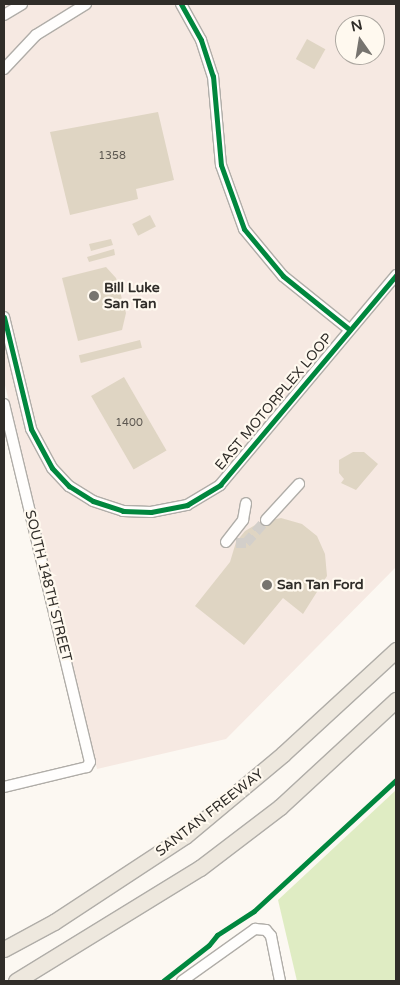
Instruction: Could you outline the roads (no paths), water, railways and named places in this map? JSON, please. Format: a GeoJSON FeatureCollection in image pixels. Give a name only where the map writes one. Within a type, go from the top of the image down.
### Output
{"type":"FeatureCollection","features":[{"type":"Feature","properties":{"kind":"highway","name":"SANTAN FREEWAY"},"geometry":{"type":"LineString","coordinates":[[4,949],[108,888],[185,836],[283,754],[396,650]]}},
{"type":"Feature","properties":{"kind":"highway"},"geometry":{"type":"LineString","coordinates":[[16,981],[200,868],[280,807],[396,700]]}},
{"type":"Feature","properties":{"kind":"street"},"geometry":{"type":"LineString","coordinates":[[4,15],[22,4]]}},
{"type":"Feature","properties":{"kind":"street"},"geometry":{"type":"LineString","coordinates":[[4,69],[36,34],[86,4]]}},
{"type":"Feature","properties":{"kind":"street"},"geometry":{"type":"LineString","coordinates":[[181,4],[201,40],[211,68],[221,165],[241,224],[280,272],[349,329]]}},
{"type":"Feature","properties":{"kind":"street","name":"EAST MOTORPLEX LOOP"},"geometry":{"type":"LineString","coordinates":[[4,317],[31,429],[46,460],[70,486],[87,498],[112,509],[140,512],[187,505],[220,485],[396,274]]}},
{"type":"Feature","properties":{"kind":"street","name":"SOUTH 148TH STREET"},"geometry":{"type":"LineString","coordinates":[[4,404],[89,759],[87,767],[4,787]]}},
{"type":"Feature","properties":{"kind":"street"},"geometry":{"type":"LineString","coordinates":[[266,520],[299,484]]}},
{"type":"Feature","properties":{"kind":"street"},"geometry":{"type":"LineString","coordinates":[[231,542],[243,520],[246,503]]}},
{"type":"Feature","properties":{"kind":"street"},"geometry":{"type":"LineString","coordinates":[[182,981],[256,929],[266,930],[271,936],[280,981]]}},
{"type":"Feature","properties":{"kind":"tunnel"},"geometry":{"type":"LineString","coordinates":[[236,543],[246,543],[266,520]]}},
{"type":"Feature","properties":{"kind":"place","name":"Bill Luke San Tan"},"geometry":{"type":"Point","coordinates":[94,296]}},
{"type":"Feature","properties":{"kind":"place","name":"San Tan Ford"},"geometry":{"type":"Point","coordinates":[267,585]}}]}
